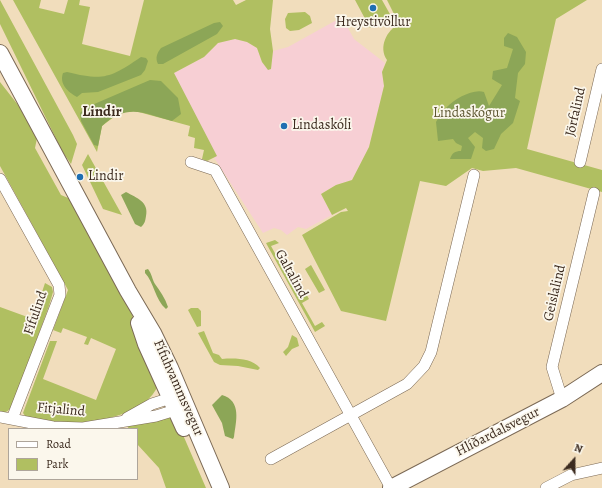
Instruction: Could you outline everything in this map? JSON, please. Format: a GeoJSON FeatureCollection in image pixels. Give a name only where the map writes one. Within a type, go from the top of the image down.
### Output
{"type":"FeatureCollection","features":[{"type":"Feature","properties":{"kind":"main road","name":"Fífuhvammsvegur"},"geometry":{"type":"LineString","coordinates":[[0,53],[128,291],[146,344],[178,402],[221,488]]}},
{"type":"Feature","properties":{"kind":"main road","name":"Hlíðardalsvegur"},"geometry":{"type":"LineString","coordinates":[[391,488],[600,379]]}},
{"type":"Feature","properties":{"kind":"main road","name":"Fífuhvammsvegur"},"geometry":{"type":"LineString","coordinates":[[178,402],[209,488]]}},
{"type":"Feature","properties":{"kind":"street","name":"Jörfalind"},"geometry":{"type":"LineString","coordinates":[[580,162],[602,69]]}},
{"type":"Feature","properties":{"kind":"street","name":"Galtalind"},"geometry":{"type":"LineString","coordinates":[[191,162],[215,170],[391,488]]}},
{"type":"Feature","properties":{"kind":"street"},"geometry":{"type":"LineString","coordinates":[[271,460],[406,384],[424,366],[429,356],[474,175]]}},
{"type":"Feature","properties":{"kind":"street","name":"Fífulind"},"geometry":{"type":"LineString","coordinates":[[0,179],[59,285],[60,295],[12,419]]}},
{"type":"Feature","properties":{"kind":"street","name":"Geislalind"},"geometry":{"type":"LineString","coordinates":[[562,399],[552,367],[594,193]]}},
{"type":"Feature","properties":{"kind":"street","name":"Fitjalind"},"geometry":{"type":"LineString","coordinates":[[0,416],[53,427],[83,428],[120,422],[152,404],[178,402]]}},
{"type":"Feature","properties":{"kind":"street"},"geometry":{"type":"LineString","coordinates":[[546,488],[571,475],[602,468]]}},
{"type":"Feature","properties":{"kind":"shaded area","name":"Lindaskóli"},"geometry":{"type":"Polygon","coordinates":[[[342,17],[354,39],[385,63],[382,72],[384,86],[369,147],[352,180],[336,185],[321,194],[332,215],[306,229],[298,227],[287,235],[281,230],[274,228],[263,233],[164,81],[174,73],[204,57],[218,43],[235,39],[247,42],[257,48],[262,62],[271,69],[273,51],[288,47],[342,17]]]}},
{"type":"Feature","properties":{"kind":"green space"},"geometry":{"type":"Polygon","coordinates":[[[0,0],[77,144],[71,164],[62,151],[0,24],[0,0]]]}},
{"type":"Feature","properties":{"kind":"green space"},"geometry":{"type":"Polygon","coordinates":[[[13,0],[41,0],[39,8],[64,14],[68,0],[80,0],[79,5],[90,7],[82,44],[130,56],[144,0],[233,0],[236,5],[246,0],[273,0],[270,29],[273,51],[271,69],[268,70],[262,62],[257,48],[247,42],[235,39],[218,43],[204,57],[174,73],[217,156],[207,161],[202,159],[204,150],[194,148],[195,138],[188,136],[190,126],[135,111],[119,113],[102,126],[97,152],[13,0]]]}},
{"type":"Feature","properties":{"kind":"green space","name":"Hreystivöllur"},"geometry":{"type":"Polygon","coordinates":[[[355,0],[382,0],[391,16],[370,28],[355,0]]]}},
{"type":"Feature","properties":{"kind":"green space"},"geometry":{"type":"Polygon","coordinates":[[[387,0],[587,0],[556,19],[527,149],[602,170],[602,192],[516,168],[483,171],[472,168],[446,186],[420,181],[386,321],[341,311],[302,235],[341,212],[348,211],[346,208],[332,215],[321,194],[336,185],[352,180],[369,147],[384,86],[382,72],[387,60],[383,50],[385,39],[391,30],[399,24],[387,0]]]}},
{"type":"Feature","properties":{"kind":"green space"},"geometry":{"type":"Polygon","coordinates":[[[305,12],[310,16],[312,23],[299,30],[290,31],[286,28],[285,19],[288,13],[305,12]]]}},
{"type":"Feature","properties":{"kind":"green space"},"geometry":{"type":"Polygon","coordinates":[[[220,22],[223,26],[217,34],[163,64],[158,64],[157,56],[161,48],[214,23],[220,22]]]}},
{"type":"Feature","properties":{"kind":"green space","name":"Lindaskógur"},"geometry":{"type":"Polygon","coordinates":[[[508,33],[517,37],[526,52],[525,64],[518,73],[515,98],[520,101],[513,123],[501,134],[494,149],[486,151],[482,148],[483,138],[475,132],[468,138],[475,147],[471,159],[450,159],[454,153],[461,151],[462,146],[456,143],[453,139],[438,141],[436,122],[450,104],[470,93],[480,91],[484,92],[489,106],[502,85],[492,79],[493,71],[507,68],[513,49],[504,46],[504,38],[508,33]]]}},
{"type":"Feature","properties":{"kind":"green space"},"geometry":{"type":"Polygon","coordinates":[[[141,57],[146,58],[148,61],[145,70],[141,75],[98,92],[82,93],[77,97],[70,93],[62,81],[63,73],[67,72],[98,77],[106,76],[122,69],[141,57]]]}},
{"type":"Feature","properties":{"kind":"green space"},"geometry":{"type":"Polygon","coordinates":[[[150,80],[161,81],[178,98],[181,114],[172,121],[144,113],[127,112],[119,114],[102,126],[98,146],[94,145],[81,121],[80,113],[85,108],[150,80]]]}},
{"type":"Feature","properties":{"kind":"green space"},"geometry":{"type":"Polygon","coordinates":[[[0,82],[29,119],[37,138],[35,148],[61,195],[73,200],[128,304],[158,385],[152,396],[142,404],[129,411],[100,420],[71,423],[47,422],[26,417],[23,413],[50,341],[57,341],[43,379],[96,400],[116,349],[91,338],[88,345],[84,344],[87,337],[63,328],[61,333],[53,330],[68,290],[0,166],[0,82]]]}},
{"type":"Feature","properties":{"kind":"green space"},"geometry":{"type":"Polygon","coordinates":[[[88,154],[122,215],[103,209],[82,165],[88,154]]]}},
{"type":"Feature","properties":{"kind":"green space"},"geometry":{"type":"Polygon","coordinates":[[[126,192],[141,201],[146,207],[145,220],[141,227],[135,224],[121,195],[126,192]]]}},
{"type":"Feature","properties":{"kind":"green space"},"geometry":{"type":"Polygon","coordinates":[[[275,240],[279,243],[271,246],[288,277],[295,274],[309,299],[302,303],[315,326],[322,322],[325,326],[315,332],[266,243],[275,240]]]}},
{"type":"Feature","properties":{"kind":"green space"},"geometry":{"type":"Polygon","coordinates":[[[311,265],[325,290],[319,293],[305,269],[311,265]]]}},
{"type":"Feature","properties":{"kind":"green space"},"geometry":{"type":"Polygon","coordinates":[[[148,269],[168,307],[166,309],[159,301],[151,281],[145,273],[145,270],[148,269]]]}},
{"type":"Feature","properties":{"kind":"green space"},"geometry":{"type":"Polygon","coordinates":[[[45,283],[52,287],[53,292],[49,306],[13,404],[6,412],[0,412],[0,307],[33,319],[45,283]]]}},
{"type":"Feature","properties":{"kind":"green space"},"geometry":{"type":"Polygon","coordinates":[[[191,308],[198,308],[201,311],[201,326],[197,327],[188,310],[191,308]]]}},
{"type":"Feature","properties":{"kind":"green space"},"geometry":{"type":"Polygon","coordinates":[[[204,331],[213,353],[219,355],[222,359],[247,360],[260,368],[258,370],[238,366],[220,365],[214,362],[198,333],[204,331]]]}},
{"type":"Feature","properties":{"kind":"green space"},"geometry":{"type":"Polygon","coordinates":[[[292,335],[297,338],[299,346],[292,349],[286,356],[283,352],[288,347],[292,335]]]}},
{"type":"Feature","properties":{"kind":"green space"},"geometry":{"type":"Polygon","coordinates":[[[222,395],[233,402],[235,407],[236,418],[233,439],[225,436],[222,423],[212,405],[222,395]]]}},
{"type":"Feature","properties":{"kind":"green space"},"geometry":{"type":"Polygon","coordinates":[[[171,418],[180,428],[206,488],[166,488],[159,468],[138,445],[138,428],[128,428],[126,424],[171,418]]]}},
{"type":"Feature","properties":{"kind":"place","name":"Hreystivöllur"},"geometry":{"type":"Point","coordinates":[373,8]}},
{"type":"Feature","properties":{"kind":"place","name":"Lindaskóli"},"geometry":{"type":"Point","coordinates":[284,126]}},
{"type":"Feature","properties":{"kind":"place","name":"Lindir"},"geometry":{"type":"Point","coordinates":[80,177]}},
{"type":"Feature","properties":{"kind":"district","name":"Lindir"},"geometry":{"type":"Point","coordinates":[102,112]}}]}
